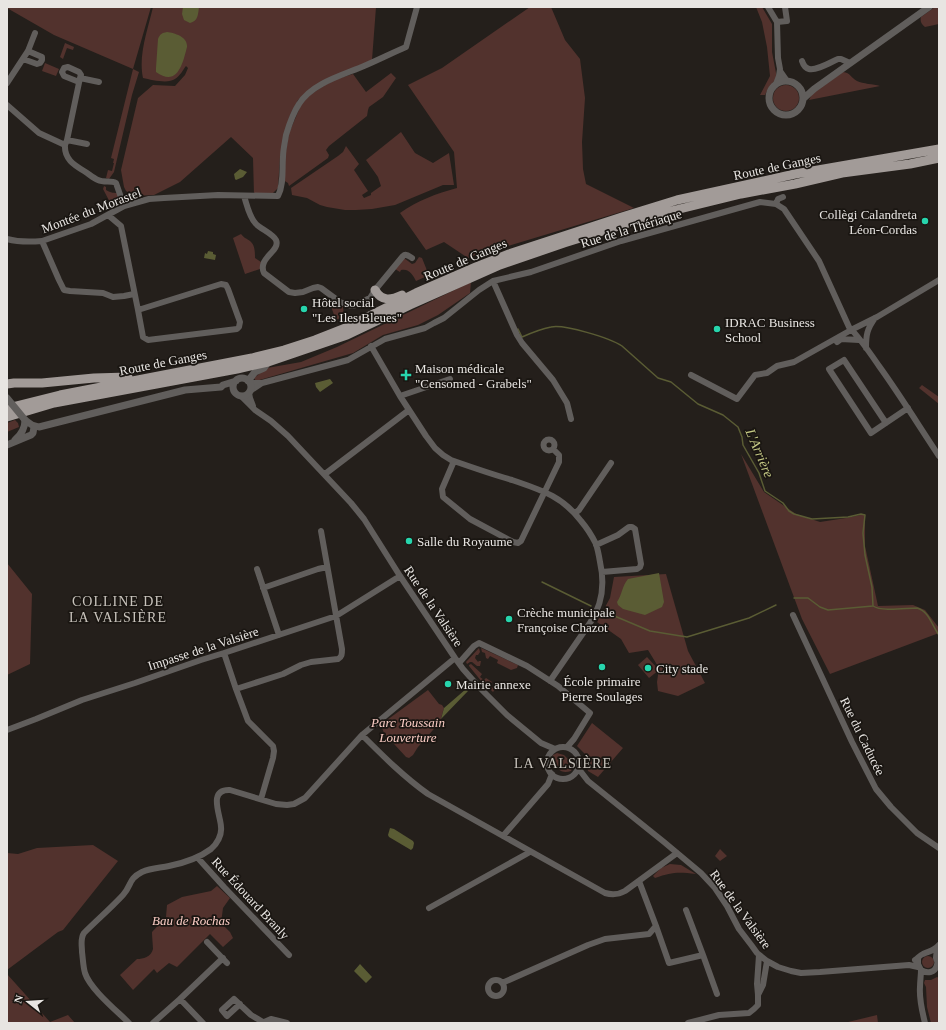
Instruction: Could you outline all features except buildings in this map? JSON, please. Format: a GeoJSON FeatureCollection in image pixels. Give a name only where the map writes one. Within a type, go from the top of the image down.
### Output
{"type":"FeatureCollection","features":[{"type":"Feature","properties":{"kind":"main road","name":"Route de Ganges"},"geometry":{"type":"LineString","coordinates":[[7,409],[60,395],[252,358],[284,350],[315,340],[476,267],[509,254],[677,200],[795,174],[926,152],[939,148]]}},
{"type":"Feature","properties":{"kind":"main road","name":"Route de Ganges"},"geometry":{"type":"LineString","coordinates":[[7,417],[54,403],[176,381],[268,362],[347,335],[500,265],[651,216],[741,194],[795,184],[842,173],[910,164],[939,158]]}},
{"type":"Feature","properties":{"kind":"main road"},"geometry":{"type":"LineString","coordinates":[[910,164],[939,162]]}},
{"type":"Feature","properties":{"kind":"main road"},"geometry":{"type":"LineString","coordinates":[[375,290],[380,297],[388,299],[394,299],[410,292],[416,294]]}},
{"type":"Feature","properties":{"kind":"main road"},"geometry":{"type":"LineString","coordinates":[[9,382],[42,383],[94,378],[152,377]]}},
{"type":"Feature","properties":{"kind":"street","name":"Montée du Morastel"},"geometry":{"type":"LineString","coordinates":[[7,239],[35,242],[42,241],[91,224],[124,206],[149,200],[218,195],[278,196],[282,186],[283,157],[287,133],[299,103],[321,84],[406,47],[417,7]]}},
{"type":"Feature","properties":{"kind":"street"},"geometry":{"type":"LineString","coordinates":[[768,7],[777,22],[778,58],[780,69],[776,84]]}},
{"type":"Feature","properties":{"kind":"street"},"geometry":{"type":"LineString","coordinates":[[777,22],[787,21],[785,7]]}},
{"type":"Feature","properties":{"kind":"street"},"geometry":{"type":"LineString","coordinates":[[803,99],[814,89],[929,7]]}},
{"type":"Feature","properties":{"kind":"street"},"geometry":{"type":"LineString","coordinates":[[7,82],[28,51],[35,33]]}},
{"type":"Feature","properties":{"kind":"street"},"geometry":{"type":"LineString","coordinates":[[23,59],[37,64],[42,60],[42,56],[28,51]]}},
{"type":"Feature","properties":{"kind":"street"},"geometry":{"type":"LineString","coordinates":[[802,61],[804,66],[808,69],[817,68],[838,59],[850,63]]}},
{"type":"Feature","properties":{"kind":"street"},"geometry":{"type":"LineString","coordinates":[[780,69],[787,81]]}},
{"type":"Feature","properties":{"kind":"street"},"geometry":{"type":"LineString","coordinates":[[99,82],[80,80],[66,142],[66,155],[71,162],[97,180],[105,182],[112,181],[116,183],[124,206]]}},
{"type":"Feature","properties":{"kind":"street"},"geometry":{"type":"LineString","coordinates":[[781,81],[787,81],[797,85],[803,94],[803,99],[799,109],[791,114],[785,115],[780,114],[772,108],[769,99],[772,88],[776,84],[781,81]]}},
{"type":"Feature","properties":{"kind":"street"},"geometry":{"type":"LineString","coordinates":[[800,89],[814,89]]}},
{"type":"Feature","properties":{"kind":"street"},"geometry":{"type":"LineString","coordinates":[[7,105],[38,133],[66,142],[87,144]]}},
{"type":"Feature","properties":{"kind":"street"},"geometry":{"type":"LineString","coordinates":[[244,196],[248,209],[255,223],[274,238],[276,242],[274,249],[263,264],[263,271],[285,290],[295,293],[318,287],[340,302],[353,306],[370,298],[402,256],[405,254],[412,258]]}},
{"type":"Feature","properties":{"kind":"street"},"geometry":{"type":"LineString","coordinates":[[783,197],[778,199],[776,204],[784,209],[819,261],[847,324],[866,348],[908,408],[939,456]]}},
{"type":"Feature","properties":{"kind":"street","name":"Rue de la Thériaque"},"geometry":{"type":"LineString","coordinates":[[493,281],[530,272],[621,241],[760,202],[776,204]]}},
{"type":"Feature","properties":{"kind":"street"},"geometry":{"type":"LineString","coordinates":[[108,214],[121,226],[143,337],[148,340],[237,329],[240,322],[228,289],[222,284],[138,310]]}},
{"type":"Feature","properties":{"kind":"street"},"geometry":{"type":"LineString","coordinates":[[42,241],[64,290],[103,293],[113,297],[134,294]]}},
{"type":"Feature","properties":{"kind":"street"},"geometry":{"type":"LineString","coordinates":[[691,375],[737,399],[756,375],[767,373],[777,366],[794,362],[939,280]]}},
{"type":"Feature","properties":{"kind":"street"},"geometry":{"type":"LineString","coordinates":[[10,443],[19,436],[26,427],[39,427],[185,390],[221,387],[243,379],[249,382],[262,383],[348,360],[385,339],[434,324],[493,281],[516,335],[553,380],[567,403],[571,419]]}},
{"type":"Feature","properties":{"kind":"street"},"geometry":{"type":"LineString","coordinates":[[866,348],[868,329],[876,317]]}},
{"type":"Feature","properties":{"kind":"street"},"geometry":{"type":"LineString","coordinates":[[824,345],[834,343],[842,339],[859,340]]}},
{"type":"Feature","properties":{"kind":"street"},"geometry":{"type":"LineString","coordinates":[[371,346],[400,396],[435,448],[443,455],[454,461],[544,492],[564,503],[575,513],[596,545],[603,582],[600,602],[595,616],[550,680]]}},
{"type":"Feature","properties":{"kind":"street"},"geometry":{"type":"LineString","coordinates":[[886,423],[844,360],[829,369],[871,434],[908,408]]}},
{"type":"Feature","properties":{"kind":"street"},"geometry":{"type":"LineString","coordinates":[[255,410],[250,398],[249,392],[251,388],[249,382],[255,372],[264,368],[268,362]]}},
{"type":"Feature","properties":{"kind":"street"},"geometry":{"type":"LineString","coordinates":[[400,396],[450,379]]}},
{"type":"Feature","properties":{"kind":"street"},"geometry":{"type":"LineString","coordinates":[[234,391],[233,386],[236,382]]}},
{"type":"Feature","properties":{"kind":"street"},"geometry":{"type":"LineString","coordinates":[[221,387],[244,396],[262,383]]}},
{"type":"Feature","properties":{"kind":"street","name":"Rue de la Valsière"},"geometry":{"type":"LineString","coordinates":[[128,1023],[89,981],[83,963],[81,939],[84,933],[124,894],[131,880],[148,870],[177,864],[197,857],[214,846],[218,840],[222,828],[216,803],[222,792],[230,790],[276,804],[287,805],[294,804],[305,798],[362,735],[457,661],[352,503],[288,436],[271,421],[255,410],[241,396]]}},
{"type":"Feature","properties":{"kind":"street"},"geometry":{"type":"LineString","coordinates":[[7,398],[25,420],[33,426]]}},
{"type":"Feature","properties":{"kind":"street"},"geometry":{"type":"LineString","coordinates":[[325,474],[409,410]]}},
{"type":"Feature","properties":{"kind":"street"},"geometry":{"type":"LineString","coordinates":[[24,430],[25,420]]}},
{"type":"Feature","properties":{"kind":"street"},"geometry":{"type":"LineString","coordinates":[[10,443],[31,435],[33,433],[33,426]]}},
{"type":"Feature","properties":{"kind":"street"},"geometry":{"type":"LineString","coordinates":[[454,461],[442,488],[443,497],[470,519],[513,542],[518,543],[521,541],[559,462],[559,455],[553,449]]}},
{"type":"Feature","properties":{"kind":"street"},"geometry":{"type":"LineString","coordinates":[[575,513],[579,510],[611,463]]}},
{"type":"Feature","properties":{"kind":"street"},"geometry":{"type":"LineString","coordinates":[[596,545],[629,527],[635,529],[641,564],[640,567],[637,569],[602,572]]}},
{"type":"Feature","properties":{"kind":"street"},"geometry":{"type":"LineString","coordinates":[[236,689],[282,674],[301,665],[311,662],[338,660],[341,657],[342,649],[321,531]]}},
{"type":"Feature","properties":{"kind":"street"},"geometry":{"type":"LineString","coordinates":[[263,588],[327,567]]}},
{"type":"Feature","properties":{"kind":"street"},"geometry":{"type":"LineString","coordinates":[[257,569],[279,635]]}},
{"type":"Feature","properties":{"kind":"street","name":"Impasse de la Valsière"},"geometry":{"type":"LineString","coordinates":[[7,730],[82,700],[336,616],[400,576]]}},
{"type":"Feature","properties":{"kind":"street","name":"Rue du Caducée"},"geometry":{"type":"LineString","coordinates":[[793,615],[876,790],[917,834],[939,848]]}},
{"type":"Feature","properties":{"kind":"street"},"geometry":{"type":"LineString","coordinates":[[566,747],[574,739],[590,713],[558,686],[527,666],[479,643],[457,661],[502,711],[541,744],[555,749],[566,747],[573,750],[578,758],[578,768],[573,776]]}},
{"type":"Feature","properties":{"kind":"street"},"geometry":{"type":"LineString","coordinates":[[224,653],[248,721],[273,746],[273,758],[261,799]]}},
{"type":"Feature","properties":{"kind":"street"},"geometry":{"type":"LineString","coordinates":[[362,735],[396,769],[416,786],[445,805],[604,893],[612,895],[620,894],[677,853]]}},
{"type":"Feature","properties":{"kind":"street"},"geometry":{"type":"LineString","coordinates":[[573,750],[574,739]]}},
{"type":"Feature","properties":{"kind":"street"},"geometry":{"type":"LineString","coordinates":[[541,744],[548,757],[548,766],[552,774],[564,779],[573,776],[588,781]]}},
{"type":"Feature","properties":{"kind":"street"},"geometry":{"type":"LineString","coordinates":[[548,757],[555,749]]}},
{"type":"Feature","properties":{"kind":"street"},"geometry":{"type":"LineString","coordinates":[[578,768],[588,781]]}},
{"type":"Feature","properties":{"kind":"street"},"geometry":{"type":"LineString","coordinates":[[503,836],[548,784],[552,774]]}},
{"type":"Feature","properties":{"kind":"street"},"geometry":{"type":"LineString","coordinates":[[548,784],[559,778]]}},
{"type":"Feature","properties":{"kind":"street","name":"Rue de la Valsière"},"geometry":{"type":"LineString","coordinates":[[588,781],[701,873],[715,888],[727,906],[739,929],[759,955],[767,961],[778,967],[801,973],[909,965],[920,969]]}},
{"type":"Feature","properties":{"kind":"street"},"geometry":{"type":"LineString","coordinates":[[429,908],[530,852]]}},
{"type":"Feature","properties":{"kind":"street","name":"Rue Édouard Branly"},"geometry":{"type":"LineString","coordinates":[[197,857],[289,955]]}},
{"type":"Feature","properties":{"kind":"street"},"geometry":{"type":"LineString","coordinates":[[639,881],[669,963],[703,955]]}},
{"type":"Feature","properties":{"kind":"street"},"geometry":{"type":"LineString","coordinates":[[686,910],[717,994]]}},
{"type":"Feature","properties":{"kind":"street"},"geometry":{"type":"LineString","coordinates":[[502,983],[588,945],[611,937],[649,934],[656,926]]}},
{"type":"Feature","properties":{"kind":"street"},"geometry":{"type":"LineString","coordinates":[[153,1023],[225,960],[207,942]]}},
{"type":"Feature","properties":{"kind":"street"},"geometry":{"type":"LineString","coordinates":[[909,965],[922,954],[928,953],[938,946]]}},
{"type":"Feature","properties":{"kind":"street"},"geometry":{"type":"LineString","coordinates":[[921,980],[936,969],[938,962],[938,946]]}},
{"type":"Feature","properties":{"kind":"street"},"geometry":{"type":"LineString","coordinates":[[928,953],[933,954],[938,962]]}},
{"type":"Feature","properties":{"kind":"street"},"geometry":{"type":"LineString","coordinates":[[688,1023],[719,1015],[750,1013],[758,1005],[757,984],[759,955]]}},
{"type":"Feature","properties":{"kind":"street"},"geometry":{"type":"LineString","coordinates":[[918,958],[921,980],[920,1006],[925,1023]]}},
{"type":"Feature","properties":{"kind":"street"},"geometry":{"type":"LineString","coordinates":[[758,995],[763,985],[767,961]]}},
{"type":"Feature","properties":{"kind":"street"},"geometry":{"type":"LineString","coordinates":[[920,969],[926,972],[934,971]]}},
{"type":"Feature","properties":{"kind":"street"},"geometry":{"type":"LineString","coordinates":[[180,999],[203,1023]]}},
{"type":"Feature","properties":{"kind":"street"},"geometry":{"type":"LineString","coordinates":[[240,1004],[262,1023],[271,1019],[287,1023]]}},
{"type":"Feature","properties":{"kind":"green space"},"geometry":{"type":"Polygon","coordinates":[[[7,7],[151,7],[133,69],[54,35],[7,7]]]}},
{"type":"Feature","properties":{"kind":"green space"},"geometry":{"type":"Polygon","coordinates":[[[153,7],[376,7],[372,60],[309,90],[298,100],[290,115],[280,157],[278,188],[272,194],[254,195],[253,158],[231,137],[180,182],[154,195],[133,196],[126,191],[124,187],[121,170],[138,98],[153,85],[175,86],[185,75],[188,68],[186,66],[175,79],[168,81],[143,78],[143,51],[153,7]]]}},
{"type":"Feature","properties":{"kind":"green space"},"geometry":{"type":"Polygon","coordinates":[[[530,7],[551,7],[565,40],[580,59],[585,98],[582,142],[583,169],[586,184],[634,208],[468,258],[444,242],[426,250],[400,213],[427,198],[457,188],[454,152],[408,85],[442,68],[530,7]]]}},
{"type":"Feature","properties":{"kind":"green space"},"geometry":{"type":"Polygon","coordinates":[[[756,7],[762,7],[772,24],[772,52],[777,78],[769,87],[765,95],[760,95],[770,76],[767,47],[762,22],[756,7]]]}},
{"type":"Feature","properties":{"kind":"green space"},"geometry":{"type":"Polygon","coordinates":[[[935,7],[939,7],[939,24],[925,27],[921,22],[921,17],[935,7]]]}},
{"type":"Feature","properties":{"kind":"green space"},"geometry":{"type":"Polygon","coordinates":[[[65,43],[74,47],[73,50],[67,48],[63,59],[60,57],[65,43]]]}},
{"type":"Feature","properties":{"kind":"green space"},"geometry":{"type":"Polygon","coordinates":[[[45,63],[59,69],[56,76],[42,71],[45,63]]]}},
{"type":"Feature","properties":{"kind":"green space"},"geometry":{"type":"Polygon","coordinates":[[[133,69],[139,72],[132,95],[114,172],[109,179],[106,178],[108,170],[112,171],[114,163],[114,159],[111,158],[133,69]]]}},
{"type":"Feature","properties":{"kind":"green space"},"geometry":{"type":"Polygon","coordinates":[[[843,72],[848,73],[859,82],[880,86],[809,100],[812,94],[843,72]]]}},
{"type":"Feature","properties":{"kind":"green space"},"geometry":{"type":"Polygon","coordinates":[[[391,73],[396,78],[383,97],[369,107],[367,116],[329,146],[326,150],[329,155],[328,158],[289,186],[288,183],[283,180],[289,133],[301,105],[307,97],[337,79],[353,74],[366,92],[391,73]]]}},
{"type":"Feature","properties":{"kind":"green space"},"geometry":{"type":"Polygon","coordinates":[[[786,85],[795,89],[799,98],[795,107],[786,111],[777,107],[773,98],[777,89],[786,85]]]}},
{"type":"Feature","properties":{"kind":"green space"},"geometry":{"type":"Polygon","coordinates":[[[401,132],[415,153],[433,163],[449,153],[454,185],[443,185],[395,205],[356,210],[327,207],[307,198],[292,195],[291,188],[338,156],[343,152],[346,146],[359,164],[354,170],[368,191],[362,195],[364,198],[371,195],[371,193],[381,186],[378,177],[366,160],[401,132]]]}},
{"type":"Feature","properties":{"kind":"green space"},"geometry":{"type":"Polygon","coordinates":[[[104,186],[106,187],[106,190],[112,193],[119,193],[120,201],[118,206],[113,208],[103,189],[104,186]]]}},
{"type":"Feature","properties":{"kind":"green space"},"geometry":{"type":"Polygon","coordinates":[[[241,234],[253,244],[255,258],[261,262],[260,269],[245,274],[233,238],[241,234]]]}},
{"type":"Feature","properties":{"kind":"green space"},"geometry":{"type":"Polygon","coordinates":[[[419,257],[422,258],[428,273],[432,271],[434,275],[426,279],[425,277],[416,281],[412,274],[408,271],[401,270],[400,272],[395,269],[404,258],[412,264],[415,263],[419,257]]]}},
{"type":"Feature","properties":{"kind":"green space"},"geometry":{"type":"Polygon","coordinates":[[[471,282],[470,293],[438,315],[418,325],[383,335],[353,353],[256,381],[254,378],[267,368],[301,362],[337,347],[471,282]]]}},
{"type":"Feature","properties":{"kind":"green space"},"geometry":{"type":"Polygon","coordinates":[[[333,301],[343,307],[344,316],[336,320],[330,304],[333,301]]]}},
{"type":"Feature","properties":{"kind":"green space"},"geometry":{"type":"Polygon","coordinates":[[[922,385],[939,397],[939,404],[919,388],[922,385]]]}},
{"type":"Feature","properties":{"kind":"green space"},"geometry":{"type":"Polygon","coordinates":[[[15,420],[19,427],[7,432],[7,423],[15,420]]]}},
{"type":"Feature","properties":{"kind":"green space"},"geometry":{"type":"Polygon","coordinates":[[[741,454],[764,492],[796,514],[820,522],[865,514],[865,546],[878,606],[913,605],[925,610],[939,628],[939,633],[830,674],[802,619],[741,454]]]}},
{"type":"Feature","properties":{"kind":"green space"},"geometry":{"type":"Polygon","coordinates":[[[7,563],[32,594],[30,664],[7,675],[7,563]]]}},
{"type":"Feature","properties":{"kind":"green space"},"geometry":{"type":"Polygon","coordinates":[[[666,574],[688,651],[705,683],[678,696],[658,691],[657,682],[659,668],[648,650],[629,653],[621,639],[597,622],[610,598],[614,577],[666,574]]]}},
{"type":"Feature","properties":{"kind":"green space"},"geometry":{"type":"Polygon","coordinates":[[[479,648],[480,652],[475,658],[478,662],[481,661],[480,666],[477,666],[472,662],[467,664],[466,662],[479,648]]]}},
{"type":"Feature","properties":{"kind":"green space"},"geometry":{"type":"Polygon","coordinates":[[[481,648],[518,665],[517,668],[511,670],[497,663],[498,660],[490,656],[488,659],[486,658],[485,653],[482,652],[481,648]]]}},
{"type":"Feature","properties":{"kind":"green space","name":"City stade"},"geometry":{"type":"Polygon","coordinates":[[[647,657],[659,670],[649,678],[638,665],[647,657]]]}},
{"type":"Feature","properties":{"kind":"green space"},"geometry":{"type":"Polygon","coordinates":[[[471,664],[482,674],[480,677],[484,680],[486,678],[492,682],[489,686],[493,688],[495,685],[497,687],[493,692],[486,687],[469,666],[471,664]]]}},
{"type":"Feature","properties":{"kind":"green space","name":"Parc Toussain Louverture"},"geometry":{"type":"Polygon","coordinates":[[[428,690],[444,708],[440,722],[409,758],[406,757],[384,733],[382,728],[387,720],[428,690]]]}},
{"type":"Feature","properties":{"kind":"green space"},"geometry":{"type":"Polygon","coordinates":[[[592,723],[623,748],[598,777],[588,771],[584,753],[577,746],[592,723]]]}},
{"type":"Feature","properties":{"kind":"green space"},"geometry":{"type":"Polygon","coordinates":[[[557,753],[564,755],[573,764],[571,771],[562,771],[551,762],[553,755],[557,753]]]}},
{"type":"Feature","properties":{"kind":"green space"},"geometry":{"type":"Polygon","coordinates":[[[93,845],[118,861],[63,930],[58,932],[7,970],[7,853],[18,854],[37,848],[93,845]]]}},
{"type":"Feature","properties":{"kind":"green space"},"geometry":{"type":"Polygon","coordinates":[[[720,849],[727,856],[720,861],[715,856],[720,849]]]}},
{"type":"Feature","properties":{"kind":"green space"},"geometry":{"type":"Polygon","coordinates":[[[670,864],[681,865],[696,874],[675,873],[655,878],[653,876],[661,868],[670,864]]]}},
{"type":"Feature","properties":{"kind":"green space","name":"Bau de Rochas"},"geometry":{"type":"Polygon","coordinates":[[[217,886],[230,898],[223,908],[221,923],[230,932],[233,938],[223,947],[210,934],[177,967],[169,963],[157,973],[154,969],[133,990],[120,975],[137,959],[149,956],[152,952],[152,932],[166,917],[167,905],[182,897],[211,891],[217,886]]]}},
{"type":"Feature","properties":{"kind":"green space"},"geometry":{"type":"Polygon","coordinates":[[[928,956],[932,958],[934,962],[932,966],[928,968],[924,966],[922,962],[924,958],[928,956]]]}},
{"type":"Feature","properties":{"kind":"green space"},"geometry":{"type":"Polygon","coordinates":[[[7,974],[50,1022],[68,1015],[75,1023],[7,1023],[7,974]]]}},
{"type":"Feature","properties":{"kind":"green space"},"geometry":{"type":"Polygon","coordinates":[[[937,977],[939,978],[939,1023],[931,1023],[927,1007],[926,987],[924,983],[925,980],[931,980],[937,977]]]}},
{"type":"Feature","properties":{"kind":"green space"},"geometry":{"type":"Polygon","coordinates":[[[877,1015],[878,1023],[844,1023],[877,1015]]]}},
{"type":"Feature","properties":{"kind":"shaded area"},"geometry":{"type":"Polygon","coordinates":[[[183,7],[199,7],[198,15],[195,21],[190,23],[184,20],[182,14],[183,7]]]}},
{"type":"Feature","properties":{"kind":"shaded area"},"geometry":{"type":"Polygon","coordinates":[[[167,32],[174,33],[183,38],[187,44],[181,66],[174,75],[170,77],[163,76],[156,72],[158,39],[161,34],[167,32]]]}},
{"type":"Feature","properties":{"kind":"shaded area"},"geometry":{"type":"Polygon","coordinates":[[[240,169],[247,172],[243,177],[236,180],[234,174],[240,169]]]}},
{"type":"Feature","properties":{"kind":"shaded area"},"geometry":{"type":"Polygon","coordinates":[[[208,251],[213,252],[213,254],[216,255],[215,260],[204,258],[205,253],[207,254],[208,251]]]}},
{"type":"Feature","properties":{"kind":"shaded area"},"geometry":{"type":"Polygon","coordinates":[[[330,379],[333,383],[320,392],[315,383],[330,379]]]}},
{"type":"Feature","properties":{"kind":"shaded area"},"geometry":{"type":"Polygon","coordinates":[[[659,573],[664,602],[662,607],[645,615],[623,609],[618,605],[617,602],[628,579],[659,573]]]}},
{"type":"Feature","properties":{"kind":"shaded area"},"geometry":{"type":"Polygon","coordinates":[[[466,689],[468,691],[441,719],[444,708],[466,689]]]}},
{"type":"Feature","properties":{"kind":"shaded area"},"geometry":{"type":"Polygon","coordinates":[[[390,828],[413,841],[413,848],[411,850],[389,837],[388,835],[390,828]]]}},
{"type":"Feature","properties":{"kind":"shaded area"},"geometry":{"type":"Polygon","coordinates":[[[360,964],[372,977],[366,983],[354,971],[360,964]]]}},
{"type":"Feature","properties":{"kind":"waterway","name":"L'Arrière"},"geometry":{"type":"LineString","coordinates":[[518,329],[522,337],[551,327],[566,328],[587,332],[608,339],[622,346],[658,378],[671,382],[698,404],[723,415],[738,427],[743,445],[759,473],[765,491],[783,503],[789,511],[812,519],[848,517],[861,514],[865,515],[863,533],[865,555],[872,587],[873,606]]}},
{"type":"Feature","properties":{"kind":"waterway"},"geometry":{"type":"LineString","coordinates":[[542,582],[591,606]]}},
{"type":"Feature","properties":{"kind":"waterway","name":"L'Arrière"},"geometry":{"type":"LineString","coordinates":[[794,598],[808,598],[820,607],[828,610],[873,606],[882,609],[917,608],[925,612],[939,635]]}},
{"type":"Feature","properties":{"kind":"waterway"},"geometry":{"type":"LineString","coordinates":[[605,612],[650,631],[687,637],[749,618],[776,605]]}},
{"type":"Feature","properties":{"kind":"place","name":"Collègi Calandreta Léon-Cordas"},"geometry":{"type":"Point","coordinates":[925,221]}},
{"type":"Feature","properties":{"kind":"place","name":"Hôtel social \"Les Iles Bleues\""},"geometry":{"type":"Point","coordinates":[304,309]}},
{"type":"Feature","properties":{"kind":"place","name":"IDRAC Business School"},"geometry":{"type":"Point","coordinates":[717,329]}},
{"type":"Feature","properties":{"kind":"place","name":"Maison médicale \"Censomed - Grabels\""},"geometry":{"type":"Point","coordinates":[406,375]}},
{"type":"Feature","properties":{"kind":"place","name":"Salle du Royaume"},"geometry":{"type":"Point","coordinates":[409,541]}},
{"type":"Feature","properties":{"kind":"place","name":"Crèche municipale Françoise Chazot"},"geometry":{"type":"Point","coordinates":[509,619]}},
{"type":"Feature","properties":{"kind":"place","name":"École primaire Pierre Soulages"},"geometry":{"type":"Point","coordinates":[602,667]}},
{"type":"Feature","properties":{"kind":"place","name":"City stade"},"geometry":{"type":"Point","coordinates":[648,668]}},
{"type":"Feature","properties":{"kind":"place","name":"Mairie annexe"},"geometry":{"type":"Point","coordinates":[448,684]}},
{"type":"Feature","properties":{"kind":"district","name":"COLLINE DE LA VALSIÈRE"},"geometry":{"type":"Point","coordinates":[118,610]}},
{"type":"Feature","properties":{"kind":"district","name":"LA VALSIÈRE"},"geometry":{"type":"Point","coordinates":[563,763]}}]}
